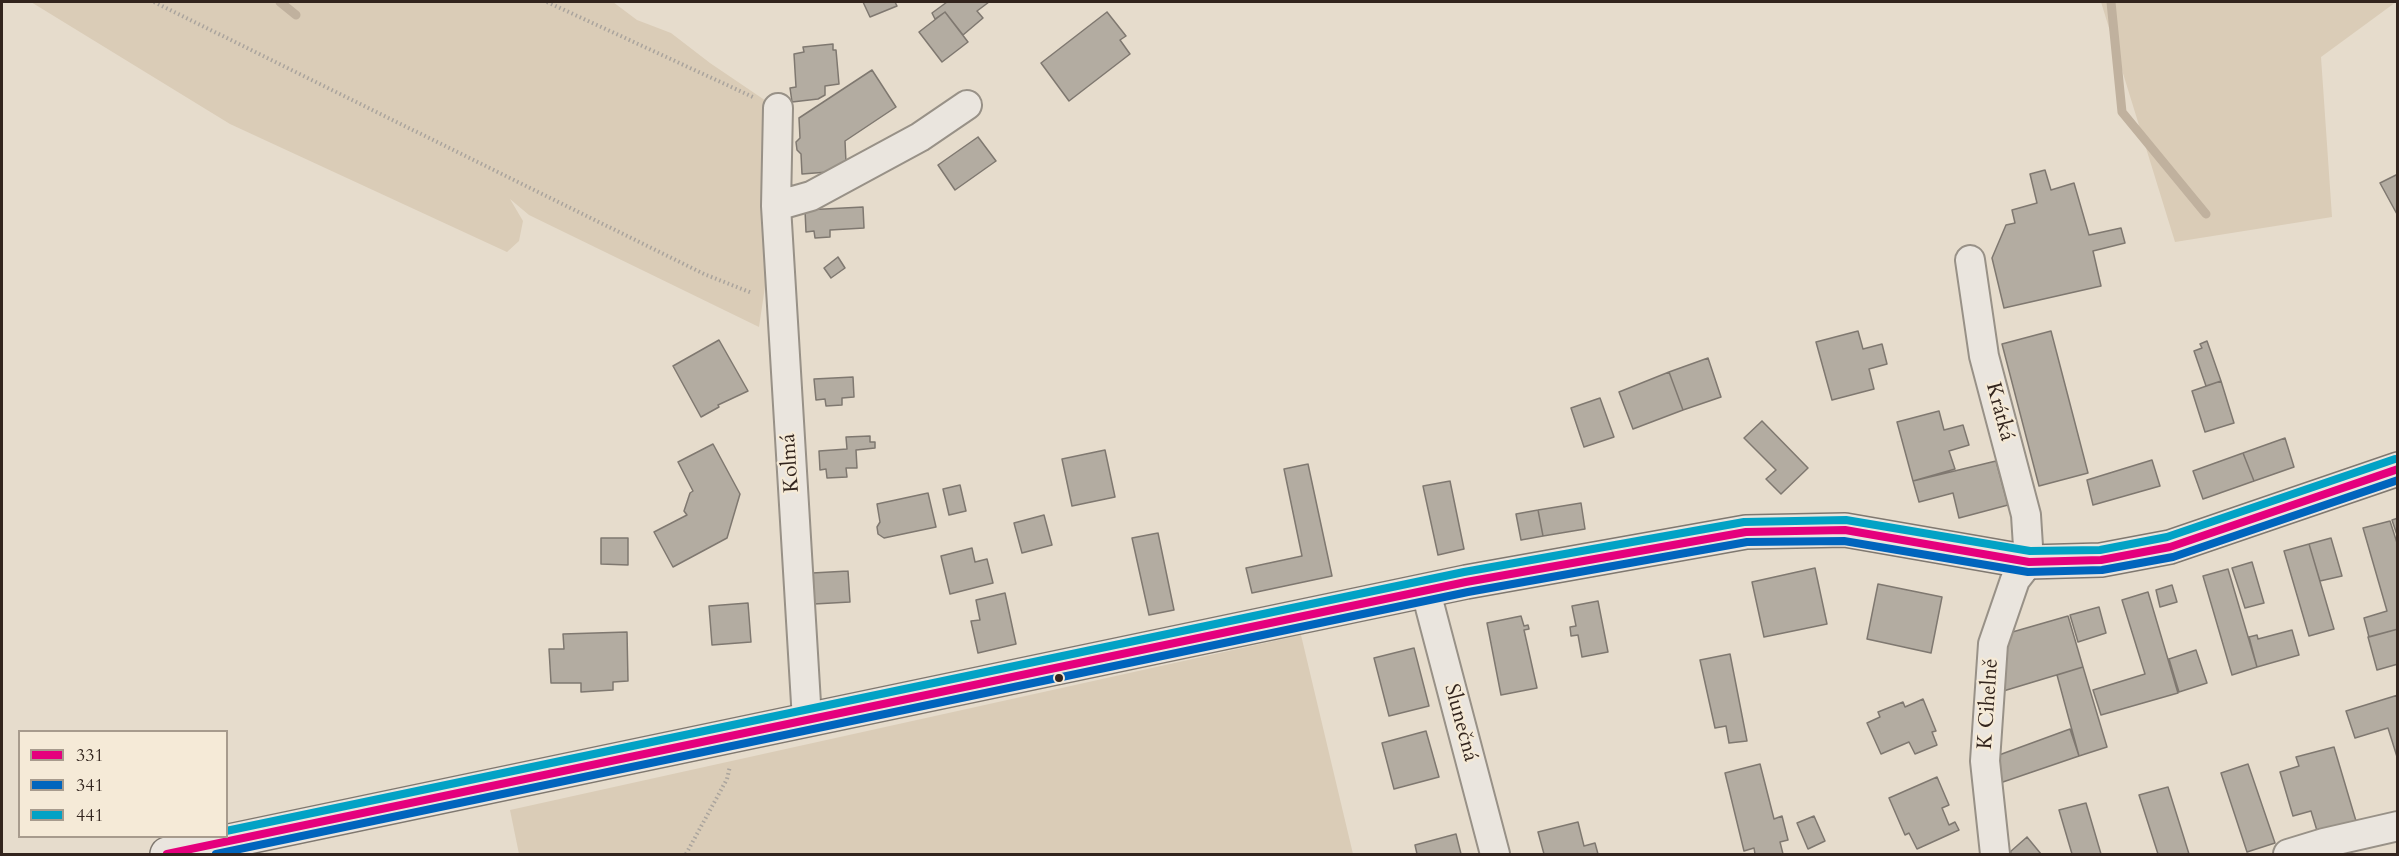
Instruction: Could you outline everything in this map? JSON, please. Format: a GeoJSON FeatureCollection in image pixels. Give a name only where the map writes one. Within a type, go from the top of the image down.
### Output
{"type":"FeatureCollection","features":[{"type":"Feature","properties":{"kind":"street"},"geometry":{"type":"LineString","coordinates":[[776,206],[811,196],[920,137],[967,105]]}},
{"type":"Feature","properties":{"kind":"street","name":"Kolmá"},"geometry":{"type":"LineString","coordinates":[[778,108],[776,206],[807,720]]}},
{"type":"Feature","properties":{"kind":"street","name":"Krátká"},"geometry":{"type":"LineString","coordinates":[[1970,260],[1984,356],[2026,515],[2029,562]]}},
{"type":"Feature","properties":{"kind":"street"},"geometry":{"type":"LineString","coordinates":[[167,855],[1466,582],[1746,532],[1845,530],[2029,562],[2102,560],[2170,547],[2397,469]]}},
{"type":"Feature","properties":{"kind":"street","name":"K Cihelně"},"geometry":{"type":"LineString","coordinates":[[1995,855],[1985,760],[1993,644],[2015,580],[2029,562]]}},
{"type":"Feature","properties":{"kind":"street","name":"Slunečná"},"geometry":{"type":"LineString","coordinates":[[1426,592],[1494,855]]}},
{"type":"Feature","properties":{"kind":"street"},"geometry":{"type":"LineString","coordinates":[[2288,855],[2324,843],[2397,826]]}},
{"type":"Feature","properties":{"kind":"path"},"geometry":{"type":"LineString","coordinates":[[154,2],[693,269],[781,305]]}},
{"type":"Feature","properties":{"kind":"path"},"geometry":{"type":"LineString","coordinates":[[547,2],[778,108]]}},
{"type":"Feature","properties":{"kind":"path"},"geometry":{"type":"LineString","coordinates":[[686,855],[727,779],[736,736]]}},
{"type":"Feature","properties":{"kind":"shaded area"},"geometry":{"type":"Polygon","coordinates":[[[31,2],[613,2],[637,20],[671,33],[769,103],[767,273],[759,327],[529,215],[510,199],[523,221],[519,241],[507,252],[230,124],[31,2]]]}},
{"type":"Feature","properties":{"kind":"shaded area"},"geometry":{"type":"Polygon","coordinates":[[[2101,2],[2396,2],[2321,57],[2332,217],[2175,242],[2101,2]]]}},
{"type":"Feature","properties":{"kind":"shaded area"},"geometry":{"type":"Polygon","coordinates":[[[1301,635],[1353,854],[519,854],[510,810],[1301,635]]]}},
{"type":"Feature","properties":{"kind":"building"},"geometry":{"type":"Polygon","coordinates":[[[863,2],[895,2],[897,6],[870,17],[863,2]]]}},
{"type":"Feature","properties":{"kind":"building"},"geometry":{"type":"Polygon","coordinates":[[[947,2],[989,2],[977,11],[983,18],[963,35],[945,12],[935,19],[932,13],[947,2]]]}},
{"type":"Feature","properties":{"kind":"building"},"geometry":{"type":"Polygon","coordinates":[[[945,12],[968,42],[942,62],[919,32],[945,12]]]}},
{"type":"Feature","properties":{"kind":"building"},"geometry":{"type":"Polygon","coordinates":[[[1107,12],[1126,36],[1120,40],[1130,54],[1069,101],[1041,63],[1107,12]]]}},
{"type":"Feature","properties":{"kind":"building"},"geometry":{"type":"Polygon","coordinates":[[[833,44],[833,50],[836,50],[839,84],[825,86],[825,95],[818,99],[792,102],[790,88],[796,87],[794,54],[804,52],[803,47],[833,44]]]}},
{"type":"Feature","properties":{"kind":"building"},"geometry":{"type":"Polygon","coordinates":[[[872,70],[896,107],[845,141],[846,163],[828,172],[802,174],[801,154],[797,150],[796,142],[800,138],[799,118],[872,70]]]}},
{"type":"Feature","properties":{"kind":"building"},"geometry":{"type":"Polygon","coordinates":[[[978,137],[996,161],[955,190],[938,165],[978,137]]]}},
{"type":"Feature","properties":{"kind":"building"},"geometry":{"type":"Polygon","coordinates":[[[2045,170],[2051,190],[2074,183],[2089,235],[2121,228],[2125,243],[2093,251],[2101,286],[2004,308],[1992,258],[2006,225],[2015,223],[2012,210],[2037,203],[2030,174],[2045,170]]]}},
{"type":"Feature","properties":{"kind":"building"},"geometry":{"type":"Polygon","coordinates":[[[2398,174],[2398,216],[2380,183],[2398,174]]]}},
{"type":"Feature","properties":{"kind":"building"},"geometry":{"type":"Polygon","coordinates":[[[863,207],[864,228],[830,230],[830,237],[815,238],[814,231],[806,232],[805,210],[863,207]]]}},
{"type":"Feature","properties":{"kind":"building"},"geometry":{"type":"Polygon","coordinates":[[[838,257],[845,268],[831,278],[824,268],[838,257]]]}},
{"type":"Feature","properties":{"kind":"building"},"geometry":{"type":"Polygon","coordinates":[[[1858,331],[1863,349],[1882,344],[1887,364],[1869,369],[1874,389],[1832,400],[1816,342],[1858,331]]]}},
{"type":"Feature","properties":{"kind":"building"},"geometry":{"type":"Polygon","coordinates":[[[2051,331],[2088,473],[2039,486],[2002,344],[2051,331]]]}},
{"type":"Feature","properties":{"kind":"building"},"geometry":{"type":"Polygon","coordinates":[[[719,340],[748,391],[718,405],[719,407],[701,417],[673,366],[719,340]]]}},
{"type":"Feature","properties":{"kind":"building"},"geometry":{"type":"Polygon","coordinates":[[[2207,341],[2221,381],[2206,386],[2194,351],[2202,348],[2200,344],[2207,341]]]}},
{"type":"Feature","properties":{"kind":"building"},"geometry":{"type":"Polygon","coordinates":[[[1708,358],[1721,397],[1683,410],[1669,372],[1708,358]]]}},
{"type":"Feature","properties":{"kind":"building"},"geometry":{"type":"Polygon","coordinates":[[[1669,372],[1683,410],[1633,429],[1619,392],[1669,372]]]}},
{"type":"Feature","properties":{"kind":"building"},"geometry":{"type":"Polygon","coordinates":[[[853,377],[854,397],[842,398],[842,405],[826,406],[825,399],[816,400],[814,379],[853,377]]]}},
{"type":"Feature","properties":{"kind":"building"},"geometry":{"type":"Polygon","coordinates":[[[2221,381],[2234,423],[2205,432],[2192,391],[2221,381]]]}},
{"type":"Feature","properties":{"kind":"building"},"geometry":{"type":"Polygon","coordinates":[[[1600,398],[1614,437],[1584,447],[1571,408],[1600,398]]]}},
{"type":"Feature","properties":{"kind":"building"},"geometry":{"type":"Polygon","coordinates":[[[1939,411],[1944,430],[1963,425],[1969,445],[1949,451],[1955,469],[1913,481],[1897,422],[1939,411]]]}},
{"type":"Feature","properties":{"kind":"building"},"geometry":{"type":"Polygon","coordinates":[[[1762,421],[1808,468],[1781,494],[1766,479],[1776,470],[1744,438],[1762,421]]]}},
{"type":"Feature","properties":{"kind":"building"},"geometry":{"type":"Polygon","coordinates":[[[870,436],[870,442],[875,442],[875,448],[856,450],[857,468],[846,468],[847,477],[827,478],[826,469],[820,470],[819,451],[847,449],[846,437],[870,436]]]}},
{"type":"Feature","properties":{"kind":"building"},"geometry":{"type":"Polygon","coordinates":[[[2285,438],[2294,467],[2254,481],[2243,453],[2285,438]]]}},
{"type":"Feature","properties":{"kind":"building"},"geometry":{"type":"Polygon","coordinates":[[[713,444],[740,494],[727,538],[673,567],[654,532],[687,515],[684,511],[690,493],[693,491],[678,462],[713,444]]]}},
{"type":"Feature","properties":{"kind":"building"},"geometry":{"type":"Polygon","coordinates":[[[1105,450],[1115,497],[1072,506],[1062,459],[1105,450]]]}},
{"type":"Feature","properties":{"kind":"building"},"geometry":{"type":"Polygon","coordinates":[[[2243,453],[2254,481],[2203,499],[2193,471],[2243,453]]]}},
{"type":"Feature","properties":{"kind":"building"},"geometry":{"type":"Polygon","coordinates":[[[2152,460],[2160,486],[2093,505],[2087,480],[2152,460]]]}},
{"type":"Feature","properties":{"kind":"building"},"geometry":{"type":"Polygon","coordinates":[[[1996,461],[2008,505],[1959,518],[1953,493],[1919,502],[1913,481],[1996,461]]]}},
{"type":"Feature","properties":{"kind":"building"},"geometry":{"type":"Polygon","coordinates":[[[1308,464],[1332,576],[1252,593],[1246,568],[1302,556],[1284,469],[1308,464]]]}},
{"type":"Feature","properties":{"kind":"building"},"geometry":{"type":"Polygon","coordinates":[[[1450,481],[1464,549],[1438,555],[1423,486],[1450,481]]]}},
{"type":"Feature","properties":{"kind":"building"},"geometry":{"type":"Polygon","coordinates":[[[960,485],[966,511],[949,515],[943,489],[960,485]]]}},
{"type":"Feature","properties":{"kind":"building"},"geometry":{"type":"Polygon","coordinates":[[[928,493],[936,527],[884,538],[878,534],[877,527],[880,522],[877,504],[928,493]]]}},
{"type":"Feature","properties":{"kind":"building"},"geometry":{"type":"Polygon","coordinates":[[[1581,503],[1585,529],[1543,536],[1538,510],[1581,503]]]}},
{"type":"Feature","properties":{"kind":"building"},"geometry":{"type":"Polygon","coordinates":[[[1538,510],[1543,536],[1521,540],[1516,514],[1538,510]]]}},
{"type":"Feature","properties":{"kind":"building"},"geometry":{"type":"Polygon","coordinates":[[[1044,515],[1052,545],[1022,553],[1014,523],[1044,515]]]}},
{"type":"Feature","properties":{"kind":"building"},"geometry":{"type":"Polygon","coordinates":[[[2398,518],[2398,538],[2392,520],[2398,518]]]}},
{"type":"Feature","properties":{"kind":"building"},"geometry":{"type":"Polygon","coordinates":[[[2390,521],[2398,546],[2398,629],[2369,637],[2364,618],[2387,611],[2363,528],[2390,521]]]}},
{"type":"Feature","properties":{"kind":"building"},"geometry":{"type":"Polygon","coordinates":[[[1158,533],[1174,610],[1149,615],[1132,538],[1158,533]]]}},
{"type":"Feature","properties":{"kind":"building"},"geometry":{"type":"Polygon","coordinates":[[[601,538],[628,538],[628,565],[601,564],[601,538]]]}},
{"type":"Feature","properties":{"kind":"building"},"geometry":{"type":"Polygon","coordinates":[[[2331,538],[2342,576],[2320,581],[2309,544],[2331,538]]]}},
{"type":"Feature","properties":{"kind":"building"},"geometry":{"type":"Polygon","coordinates":[[[2309,544],[2334,629],[2309,636],[2284,551],[2309,544]]]}},
{"type":"Feature","properties":{"kind":"building"},"geometry":{"type":"Polygon","coordinates":[[[972,548],[975,562],[987,559],[993,583],[950,594],[941,556],[972,548]]]}},
{"type":"Feature","properties":{"kind":"building"},"geometry":{"type":"Polygon","coordinates":[[[2252,562],[2264,603],[2245,608],[2232,568],[2252,562]]]}},
{"type":"Feature","properties":{"kind":"building"},"geometry":{"type":"Polygon","coordinates":[[[1815,568],[1827,624],[1764,637],[1752,582],[1815,568]]]}},
{"type":"Feature","properties":{"kind":"building"},"geometry":{"type":"Polygon","coordinates":[[[2228,569],[2257,667],[2232,675],[2203,576],[2228,569]]]}},
{"type":"Feature","properties":{"kind":"building"},"geometry":{"type":"Polygon","coordinates":[[[848,571],[850,602],[814,604],[812,573],[848,571]]]}},
{"type":"Feature","properties":{"kind":"building"},"geometry":{"type":"Polygon","coordinates":[[[1878,584],[1942,597],[1931,653],[1867,639],[1878,584]]]}},
{"type":"Feature","properties":{"kind":"building"},"geometry":{"type":"Polygon","coordinates":[[[2172,585],[2177,602],[2160,607],[2156,590],[2172,585]]]}},
{"type":"Feature","properties":{"kind":"building"},"geometry":{"type":"Polygon","coordinates":[[[2148,592],[2178,693],[2101,715],[2093,690],[2145,674],[2122,600],[2148,592]]]}},
{"type":"Feature","properties":{"kind":"building"},"geometry":{"type":"Polygon","coordinates":[[[1005,593],[1016,644],[978,653],[971,621],[980,620],[976,600],[1005,593]]]}},
{"type":"Feature","properties":{"kind":"building"},"geometry":{"type":"Polygon","coordinates":[[[1598,601],[1608,652],[1582,657],[1578,635],[1571,636],[1570,627],[1576,626],[1572,606],[1598,601]]]}},
{"type":"Feature","properties":{"kind":"building"},"geometry":{"type":"Polygon","coordinates":[[[748,603],[751,642],[712,645],[709,606],[748,603]]]}},
{"type":"Feature","properties":{"kind":"building"},"geometry":{"type":"Polygon","coordinates":[[[2099,607],[2106,633],[2078,642],[2070,615],[2099,607]]]}},
{"type":"Feature","properties":{"kind":"building"},"geometry":{"type":"Polygon","coordinates":[[[1521,616],[1524,626],[1528,625],[1529,629],[1524,630],[1537,688],[1501,695],[1487,623],[1521,616]]]}},
{"type":"Feature","properties":{"kind":"building"},"geometry":{"type":"Polygon","coordinates":[[[2068,616],[2083,667],[2000,692],[2002,635],[2068,616]]]}},
{"type":"Feature","properties":{"kind":"building"},"geometry":{"type":"Polygon","coordinates":[[[2398,629],[2398,664],[2377,670],[2368,637],[2398,629]]]}},
{"type":"Feature","properties":{"kind":"building"},"geometry":{"type":"Polygon","coordinates":[[[2292,630],[2299,655],[2257,667],[2249,637],[2257,635],[2258,639],[2292,630]]]}},
{"type":"Feature","properties":{"kind":"building"},"geometry":{"type":"Polygon","coordinates":[[[627,632],[628,681],[613,682],[613,690],[581,692],[581,683],[551,683],[549,649],[564,649],[563,634],[627,632]]]}},
{"type":"Feature","properties":{"kind":"building"},"geometry":{"type":"Polygon","coordinates":[[[1414,648],[1429,706],[1389,716],[1374,658],[1414,648]]]}},
{"type":"Feature","properties":{"kind":"building"},"geometry":{"type":"Polygon","coordinates":[[[2196,650],[2207,683],[2179,692],[2169,659],[2196,650]]]}},
{"type":"Feature","properties":{"kind":"building"},"geometry":{"type":"Polygon","coordinates":[[[1730,654],[1747,741],[1729,743],[1726,726],[1715,728],[1700,660],[1730,654]]]}},
{"type":"Feature","properties":{"kind":"building"},"geometry":{"type":"Polygon","coordinates":[[[2083,667],[2107,747],[2079,756],[2057,675],[2083,667]]]}},
{"type":"Feature","properties":{"kind":"building"},"geometry":{"type":"Polygon","coordinates":[[[2398,695],[2398,760],[2388,728],[2355,738],[2346,711],[2398,695]]]}},
{"type":"Feature","properties":{"kind":"building"},"geometry":{"type":"Polygon","coordinates":[[[1923,699],[1936,731],[1932,732],[1937,745],[1915,754],[1909,742],[1881,754],[1867,723],[1880,717],[1878,712],[1903,702],[1905,707],[1923,699]]]}},
{"type":"Feature","properties":{"kind":"building"},"geometry":{"type":"Polygon","coordinates":[[[2070,729],[2079,756],[1997,784],[1999,755],[2070,729]]]}},
{"type":"Feature","properties":{"kind":"building"},"geometry":{"type":"Polygon","coordinates":[[[1426,731],[1439,777],[1394,789],[1382,743],[1426,731]]]}},
{"type":"Feature","properties":{"kind":"building"},"geometry":{"type":"Polygon","coordinates":[[[2334,747],[2356,821],[2318,834],[2311,811],[2293,816],[2280,772],[2299,766],[2296,757],[2334,747]]]}},
{"type":"Feature","properties":{"kind":"building"},"geometry":{"type":"Polygon","coordinates":[[[1760,764],[1774,819],[1782,816],[1788,840],[1780,842],[1783,854],[1755,854],[1754,848],[1744,851],[1725,773],[1760,764]]]}},
{"type":"Feature","properties":{"kind":"building"},"geometry":{"type":"Polygon","coordinates":[[[2248,764],[2275,843],[2247,852],[2221,773],[2248,764]]]}},
{"type":"Feature","properties":{"kind":"building"},"geometry":{"type":"Polygon","coordinates":[[[1937,777],[1949,805],[1942,808],[1949,825],[1955,822],[1959,830],[1917,849],[1909,833],[1905,835],[1889,798],[1937,777]]]}},
{"type":"Feature","properties":{"kind":"building"},"geometry":{"type":"Polygon","coordinates":[[[2168,787],[2189,854],[2158,854],[2139,795],[2168,787]]]}},
{"type":"Feature","properties":{"kind":"building"},"geometry":{"type":"Polygon","coordinates":[[[2086,803],[2101,854],[2072,854],[2059,810],[2086,803]]]}},
{"type":"Feature","properties":{"kind":"building"},"geometry":{"type":"Polygon","coordinates":[[[1814,816],[1825,841],[1808,849],[1797,823],[1814,816]]]}},
{"type":"Feature","properties":{"kind":"building"},"geometry":{"type":"Polygon","coordinates":[[[1578,822],[1584,846],[1595,843],[1598,854],[1544,854],[1538,832],[1578,822]]]}},
{"type":"Feature","properties":{"kind":"building"},"geometry":{"type":"Polygon","coordinates":[[[1456,834],[1461,854],[1417,854],[1415,845],[1456,834]]]}},
{"type":"Feature","properties":{"kind":"building"},"geometry":{"type":"Polygon","coordinates":[[[2027,837],[2041,854],[2012,854],[2010,852],[2027,837]]]}},
{"type":"Feature","properties":{"kind":"waterway"},"geometry":{"type":"LineString","coordinates":[[280,2],[296,15]]}},
{"type":"Feature","properties":{"kind":"waterway"},"geometry":{"type":"LineString","coordinates":[[2111,2],[2122,112],[2206,214]]}},
{"type":"Feature","properties":{"kind":"transit line","name":"441"},"geometry":{"type":"LineString","coordinates":[[228,831],[1464,572],[1744,522],[1846,520],[2030,551],[2100,550],[2167,537],[2395,459]]}},
{"type":"Feature","properties":{"kind":"transit line","name":"331"},"geometry":{"type":"LineString","coordinates":[[167,854],[1466,582],[1746,532],[1845,530],[2029,562],[2101,560],[2170,547],[2398,469]]}},
{"type":"Feature","properties":{"kind":"transit line","name":"341"},"geometry":{"type":"LineString","coordinates":[[216,854],[1468,592],[1747,542],[1844,541],[2028,572],[2102,570],[2173,557],[2398,480]]}}]}
